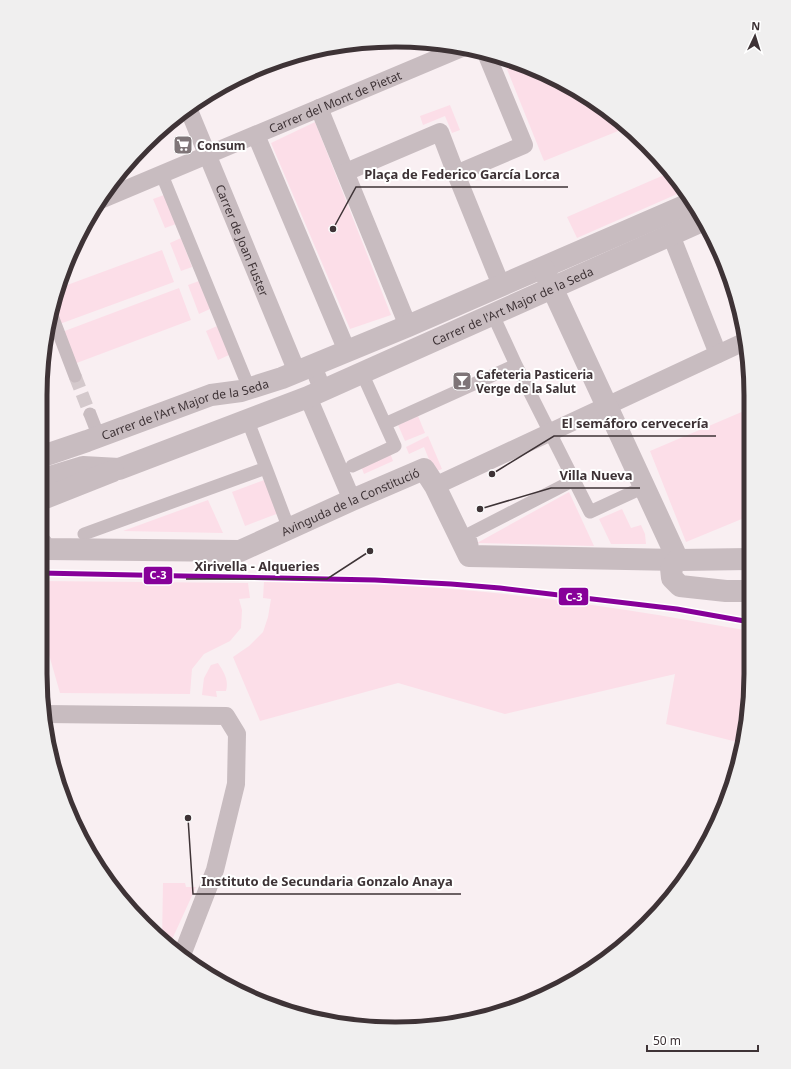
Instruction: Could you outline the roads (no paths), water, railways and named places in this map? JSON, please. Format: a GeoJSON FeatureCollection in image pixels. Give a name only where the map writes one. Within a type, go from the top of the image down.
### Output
{"type":"FeatureCollection","features":[{"type":"Feature","properties":{"kind":"street","name":"Carrer del Mont de Pietat"},"geometry":{"type":"LineString","coordinates":[[110,196],[452,52]]}},
{"type":"Feature","properties":{"kind":"street"},"geometry":{"type":"LineString","coordinates":[[456,174],[524,145],[489,60]]}},
{"type":"Feature","properties":{"kind":"street"},"geometry":{"type":"LineString","coordinates":[[319,108],[408,326]]}},
{"type":"Feature","properties":{"kind":"street","name":"Carrer de Joan Fuster"},"geometry":{"type":"LineString","coordinates":[[190,114],[297,372]]}},
{"type":"Feature","properties":{"kind":"street"},"geometry":{"type":"LineString","coordinates":[[346,172],[440,132],[502,285]]}},
{"type":"Feature","properties":{"kind":"street"},"geometry":{"type":"LineString","coordinates":[[256,135],[347,351]]}},
{"type":"Feature","properties":{"kind":"street"},"geometry":{"type":"LineString","coordinates":[[162,175],[249,388]]}},
{"type":"Feature","properties":{"kind":"street","name":"Carrer de l'Art Major de la Seda"},"geometry":{"type":"LineString","coordinates":[[47,455],[211,395],[240,391],[297,372],[408,326],[687,205]]}},
{"type":"Feature","properties":{"kind":"street","name":"Carrer de l'Art Major de la Seda"},"geometry":{"type":"LineString","coordinates":[[47,497],[247,419],[308,397],[698,223]]}},
{"type":"Feature","properties":{"kind":"street"},"geometry":{"type":"LineString","coordinates":[[671,235],[718,354]]}},
{"type":"Feature","properties":{"kind":"street"},"geometry":{"type":"LineString","coordinates":[[543,268],[678,560],[670,568],[672,578],[680,586],[726,591],[744,591]]}},
{"type":"Feature","properties":{"kind":"street"},"geometry":{"type":"LineString","coordinates":[[493,315],[516,365],[590,512],[644,487]]}},
{"type":"Feature","properties":{"kind":"street"},"geometry":{"type":"LineString","coordinates":[[55,323],[75,376]]}},
{"type":"Feature","properties":{"kind":"street"},"geometry":{"type":"LineString","coordinates":[[435,486],[740,344]]}},
{"type":"Feature","properties":{"kind":"street"},"geometry":{"type":"LineString","coordinates":[[385,424],[516,365]]}},
{"type":"Feature","properties":{"kind":"street"},"geometry":{"type":"LineString","coordinates":[[297,372],[352,500]]}},
{"type":"Feature","properties":{"kind":"street","name":"Carrer de l'Art Major de la Seda"},"geometry":{"type":"LineString","coordinates":[[297,372],[308,397]]}},
{"type":"Feature","properties":{"kind":"street"},"geometry":{"type":"LineString","coordinates":[[352,466],[395,446],[362,373]]}},
{"type":"Feature","properties":{"kind":"street"},"geometry":{"type":"LineString","coordinates":[[90,414],[93,439]]}},
{"type":"Feature","properties":{"kind":"street"},"geometry":{"type":"LineString","coordinates":[[247,419],[289,529]]}},
{"type":"Feature","properties":{"kind":"street","name":"Carrer de l'Art Major de la Seda"},"geometry":{"type":"LineString","coordinates":[[47,474],[93,439]]}},
{"type":"Feature","properties":{"kind":"street","name":"Carrer de l'Art Major de la Seda"},"geometry":{"type":"LineString","coordinates":[[47,477],[83,466],[119,469]]}},
{"type":"Feature","properties":{"kind":"street"},"geometry":{"type":"LineString","coordinates":[[84,534],[266,468]]}},
{"type":"Feature","properties":{"kind":"street","name":"Avinguda de la Constitució"},"geometry":{"type":"LineString","coordinates":[[47,547],[240,551],[424,469],[435,486],[469,556],[678,560],[744,559]]}},
{"type":"Feature","properties":{"kind":"street"},"geometry":{"type":"LineString","coordinates":[[472,545],[469,534],[574,480]]}},
{"type":"Feature","properties":{"kind":"street"},"geometry":{"type":"LineString","coordinates":[[722,559],[726,591]]}},
{"type":"Feature","properties":{"kind":"street"},"geometry":{"type":"LineString","coordinates":[[50,714],[226,716],[237,734],[236,784],[215,870],[184,951]]}},
{"type":"Feature","properties":{"kind":"tunnel"},"geometry":{"type":"LineString","coordinates":[[75,376],[90,414]]}},
{"type":"Feature","properties":{"kind":"place","name":"Consum"},"geometry":{"type":"Point","coordinates":[183,145]}},
{"type":"Feature","properties":{"kind":"place","name":"Plaça de Federico García Lorca"},"geometry":{"type":"Point","coordinates":[333,229]}},
{"type":"Feature","properties":{"kind":"place","name":"Cafeteria Pasticeria Verge de la Salut"},"geometry":{"type":"Point","coordinates":[462,381]}},
{"type":"Feature","properties":{"kind":"place","name":"El semáforo cervecería"},"geometry":{"type":"Point","coordinates":[492,474]}},
{"type":"Feature","properties":{"kind":"place","name":"Villa Nueva"},"geometry":{"type":"Point","coordinates":[480,509]}},
{"type":"Feature","properties":{"kind":"place","name":"Xirivella - Alqueries"},"geometry":{"type":"Point","coordinates":[370,551]}},
{"type":"Feature","properties":{"kind":"place","name":"Instituto de Secundaria Gonzalo Anaya"},"geometry":{"type":"Point","coordinates":[188,818]}}]}
